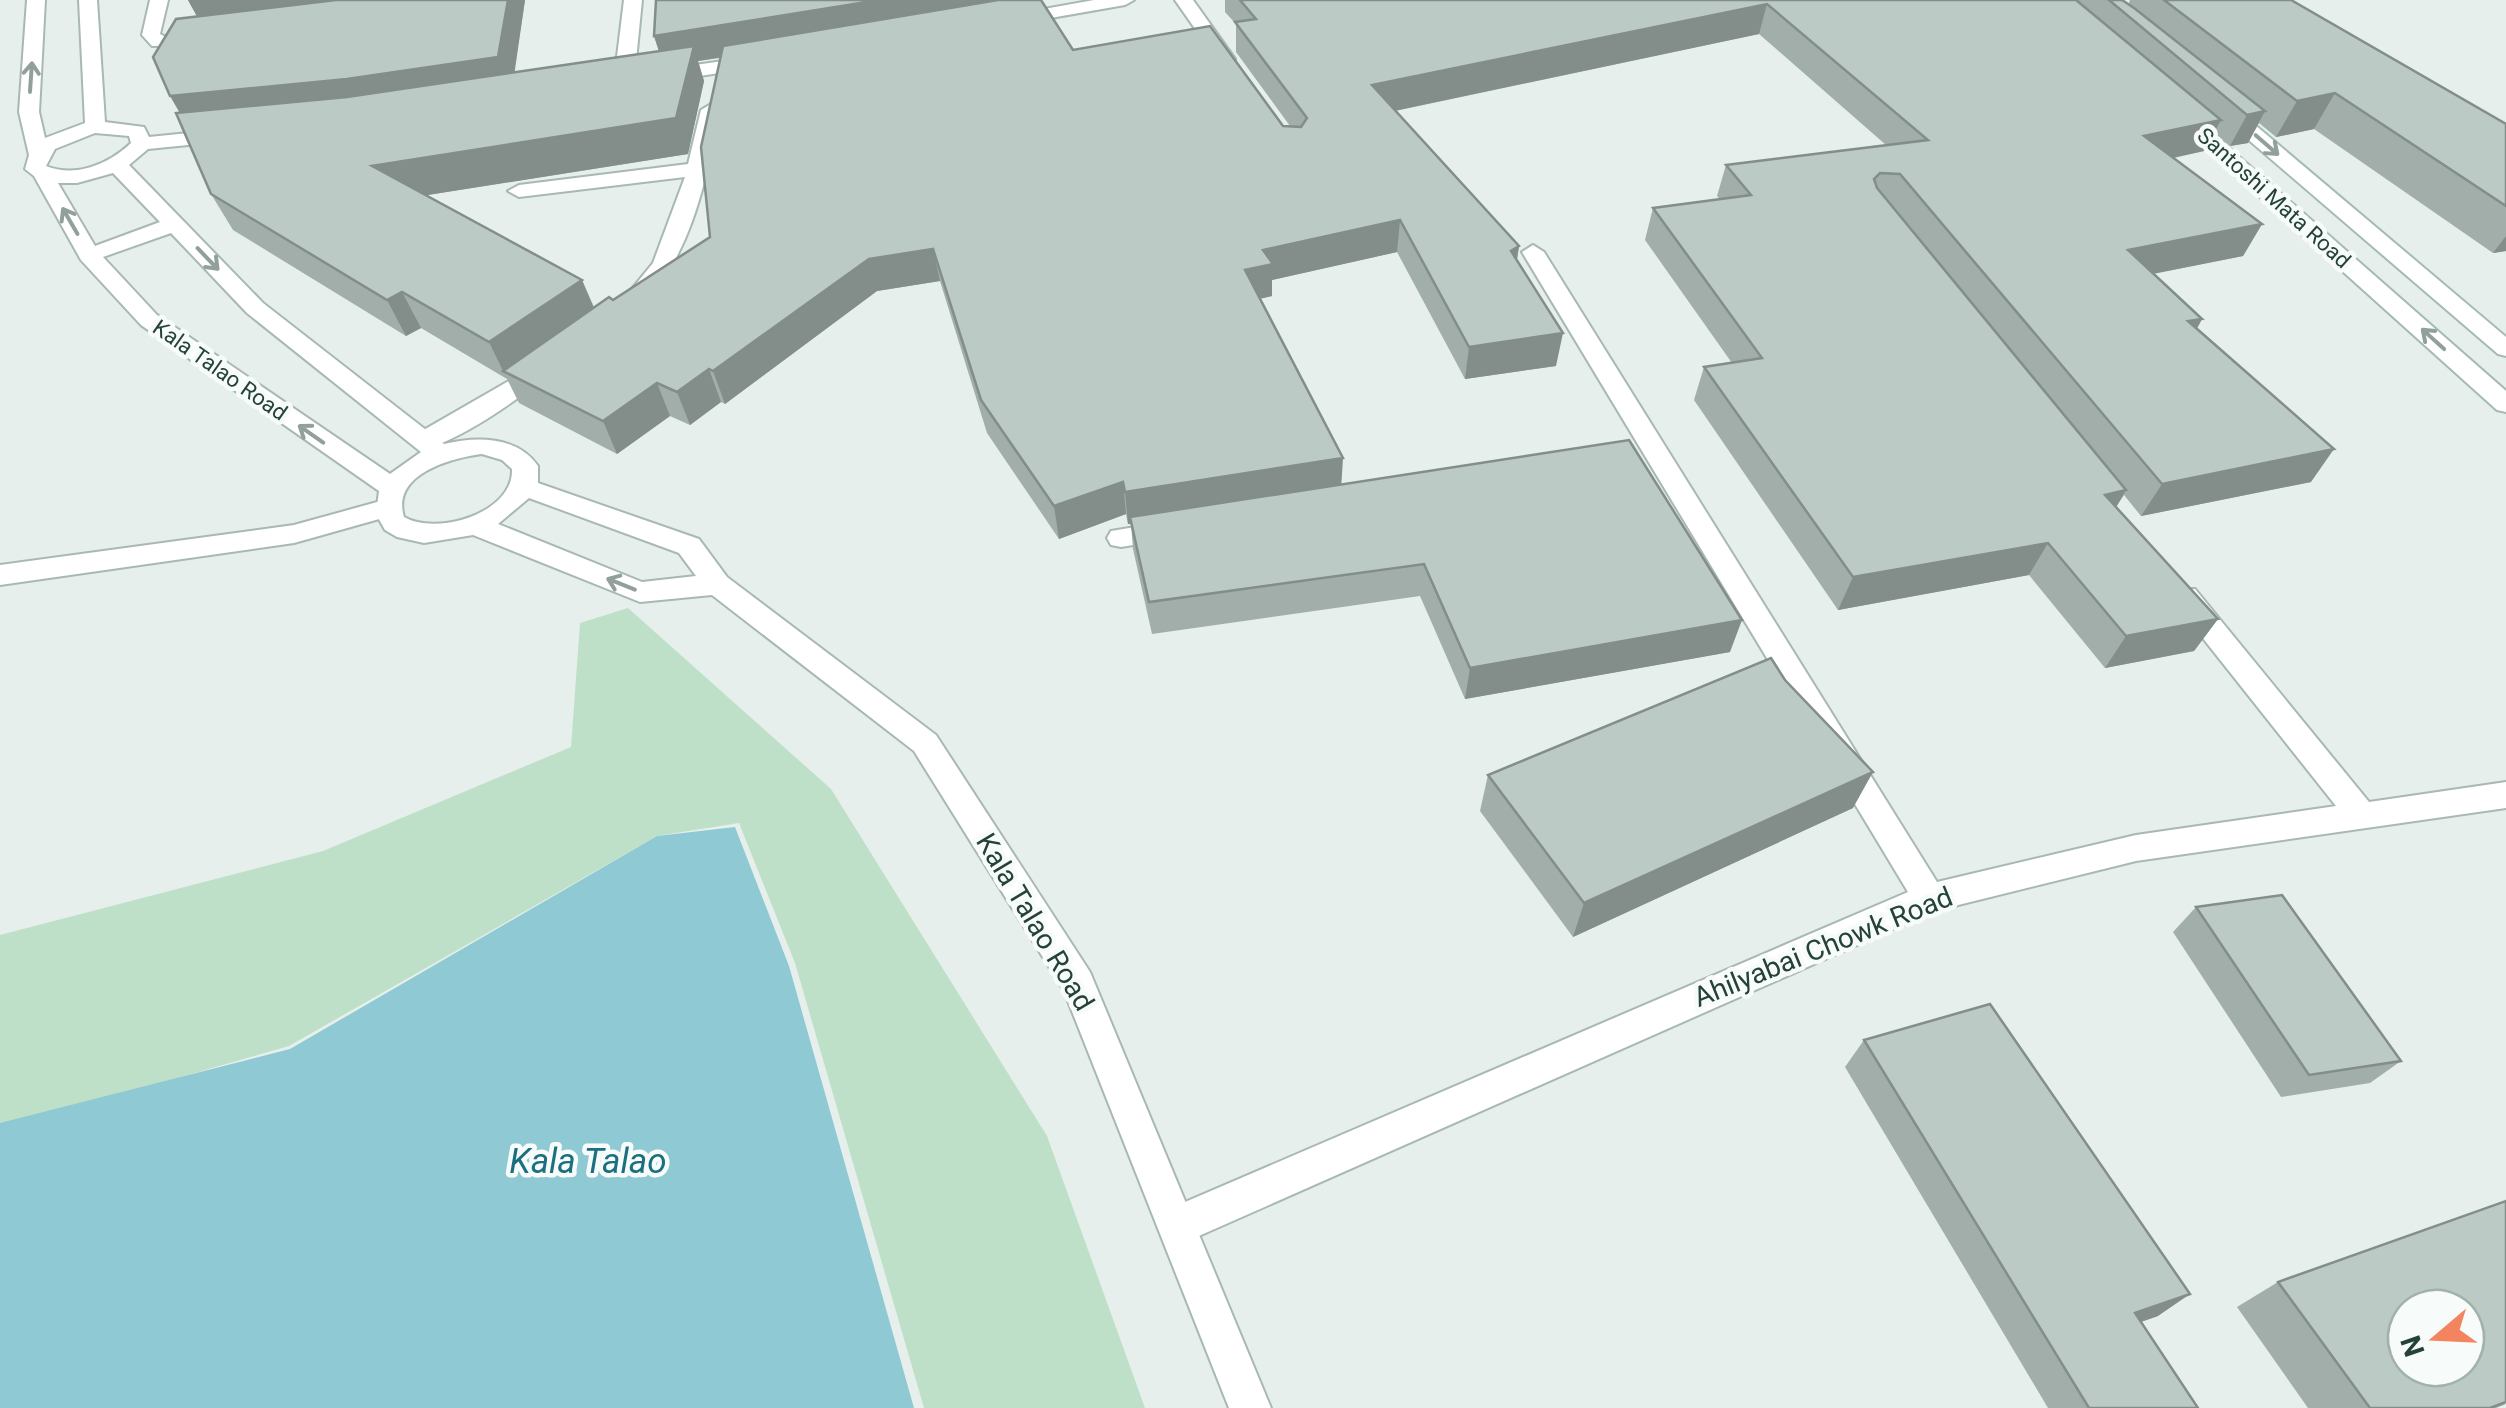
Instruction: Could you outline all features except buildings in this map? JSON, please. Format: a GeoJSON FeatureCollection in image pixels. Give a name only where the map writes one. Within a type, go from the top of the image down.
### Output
{"type":"FeatureCollection","features":[{"type":"Feature","properties":{"kind":"street","name":"Kala Talao Road"},"geometry":{"type":"LineString","coordinates":[[36,0],[29,112],[41,163],[89,255],[148,320],[390,498]]}},
{"type":"Feature","properties":{"kind":"street"},"geometry":{"type":"LineString","coordinates":[[88,0],[96,128]]}},
{"type":"Feature","properties":{"kind":"street"},"geometry":{"type":"LineString","coordinates":[[159,0],[152,34],[159,42],[219,38]]}},
{"type":"Feature","properties":{"kind":"street"},"geometry":{"type":"LineString","coordinates":[[633,0],[614,82],[775,60]]}},
{"type":"Feature","properties":{"kind":"street"},"geometry":{"type":"LineString","coordinates":[[989,23],[1125,0]]}},
{"type":"Feature","properties":{"kind":"street"},"geometry":{"type":"LineString","coordinates":[[1184,0],[1238,76]]}},
{"type":"Feature","properties":{"kind":"street"},"geometry":{"type":"LineString","coordinates":[[620,312],[642,294],[667,258],[696,168],[718,80],[717,70]]}},
{"type":"Feature","properties":{"kind":"street","name":"Santoshi Mata Road"},"geometry":{"type":"LineString","coordinates":[[2202,90],[2506,349]]}},
{"type":"Feature","properties":{"kind":"street","name":"Santoshi Mata Road"},"geometry":{"type":"LineString","coordinates":[[2156,94],[2506,404]]}},
{"type":"Feature","properties":{"kind":"street"},"geometry":{"type":"LineString","coordinates":[[142,144],[137,130],[96,128],[62,137],[41,163],[73,176],[116,164],[142,144],[253,133]]}},
{"type":"Feature","properties":{"kind":"street"},"geometry":{"type":"LineString","coordinates":[[116,164],[255,308],[432,447],[500,448],[515,455],[524,466],[524,486],[506,510],[476,526],[439,535],[416,533],[399,526],[390,498]]}},
{"type":"Feature","properties":{"kind":"street"},"geometry":{"type":"LineString","coordinates":[[519,191],[696,168]]}},
{"type":"Feature","properties":{"kind":"street"},"geometry":{"type":"LineString","coordinates":[[89,255],[174,225]]}},
{"type":"Feature","properties":{"kind":"street"},"geometry":{"type":"LineString","coordinates":[[1533,252],[1645,454],[1929,898]]}},
{"type":"Feature","properties":{"kind":"street"},"geometry":{"type":"LineString","coordinates":[[0,574],[294,534],[390,498],[432,447],[565,353]]}},
{"type":"Feature","properties":{"kind":"street","name":"Kala Talao Road"},"geometry":{"type":"LineString","coordinates":[[524,486],[689,546],[717,584],[926,743],[1078,983],[1250,1408]]}},
{"type":"Feature","properties":{"kind":"street"},"geometry":{"type":"LineString","coordinates":[[476,526],[640,592],[717,584]]}},
{"type":"Feature","properties":{"kind":"street"},"geometry":{"type":"LineString","coordinates":[[1121,538],[1197,526]]}},
{"type":"Feature","properties":{"kind":"street"},"geometry":{"type":"LineString","coordinates":[[2163,569],[2362,816]]}},
{"type":"Feature","properties":{"kind":"street","name":"Ahilyabai Chowk Road"},"geometry":{"type":"LineString","coordinates":[[1178,1226],[1929,898],[2136,848],[2506,795]]}},
{"type":"Feature","properties":{"kind":"green space"},"geometry":{"type":"Polygon","coordinates":[[[628,608],[831,789],[1047,1136],[1145,1408],[924,1408],[795,963],[739,823],[657,836],[289,1046],[0,1129],[0,935],[323,851],[571,747],[580,623],[628,608]]]}},
{"type":"Feature","properties":{"kind":"water","name":"Kala Talao"},"geometry":{"type":"Polygon","coordinates":[[[735,827],[789,966],[914,1408],[0,1408],[0,1123],[290,1049],[657,836],[735,827]]]}}]}
